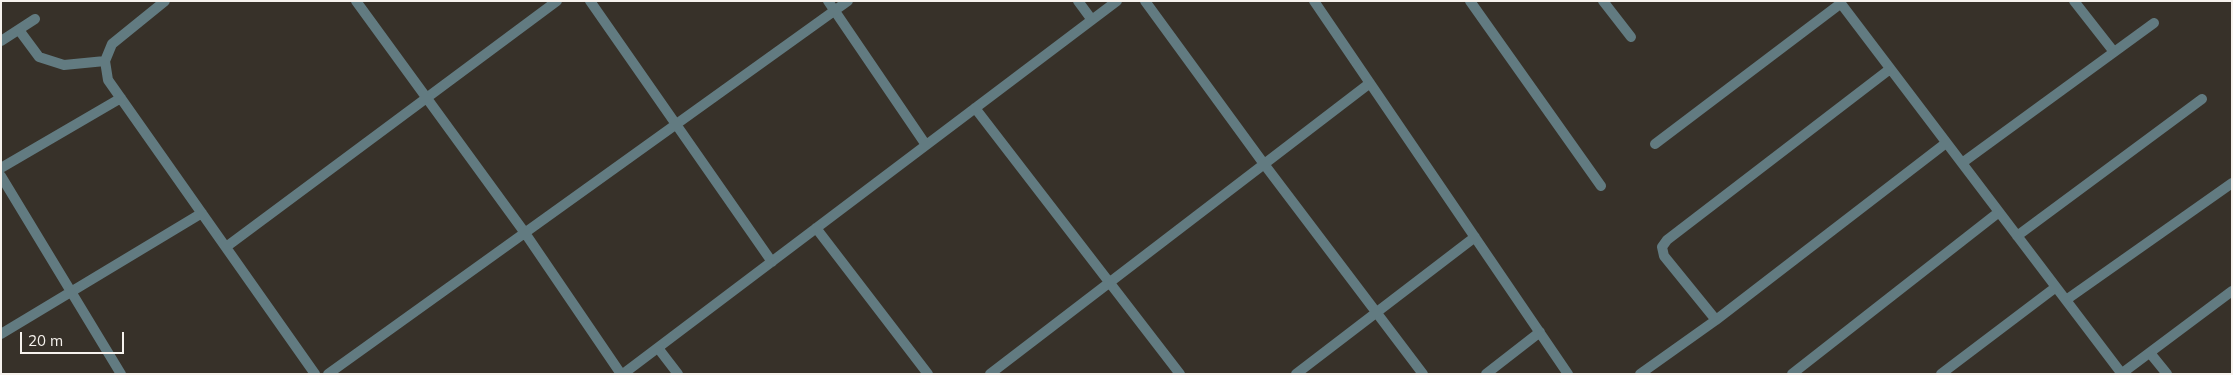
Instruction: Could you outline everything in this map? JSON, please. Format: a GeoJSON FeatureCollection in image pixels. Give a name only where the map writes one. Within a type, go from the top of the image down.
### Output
{"type":"FeatureCollection","features":[{"type":"Feature","properties":{"kind":"street"},"geometry":{"type":"LineString","coordinates":[[165,1],[112,44],[105,61],[108,80],[315,374]]}},
{"type":"Feature","properties":{"kind":"street"},"geometry":{"type":"LineString","coordinates":[[356,1],[524,232],[622,374],[1118,1]]}},
{"type":"Feature","properties":{"kind":"street"},"geometry":{"type":"LineString","coordinates":[[226,246],[557,1]]}},
{"type":"Feature","properties":{"kind":"street"},"geometry":{"type":"LineString","coordinates":[[590,1],[772,262]]}},
{"type":"Feature","properties":{"kind":"street"},"geometry":{"type":"LineString","coordinates":[[828,1],[926,145]]}},
{"type":"Feature","properties":{"kind":"street"},"geometry":{"type":"LineString","coordinates":[[328,374],[848,1]]}},
{"type":"Feature","properties":{"kind":"street"},"geometry":{"type":"LineString","coordinates":[[1078,1],[1092,20]]}},
{"type":"Feature","properties":{"kind":"street"},"geometry":{"type":"LineString","coordinates":[[1145,1],[1264,164],[1423,374]]}},
{"type":"Feature","properties":{"kind":"street"},"geometry":{"type":"LineString","coordinates":[[1314,1],[1568,374]]}},
{"type":"Feature","properties":{"kind":"street"},"geometry":{"type":"LineString","coordinates":[[1470,1],[1601,186]]}},
{"type":"Feature","properties":{"kind":"street"},"geometry":{"type":"LineString","coordinates":[[1604,1],[1631,37]]}},
{"type":"Feature","properties":{"kind":"street"},"geometry":{"type":"LineString","coordinates":[[2074,1],[2114,52]]}},
{"type":"Feature","properties":{"kind":"street"},"geometry":{"type":"LineString","coordinates":[[1654,144],[1840,2],[2122,374],[2232,291]]}},
{"type":"Feature","properties":{"kind":"street"},"geometry":{"type":"LineString","coordinates":[[1,41],[35,20]]}},
{"type":"Feature","properties":{"kind":"street"},"geometry":{"type":"LineString","coordinates":[[1962,163],[2154,24]]}},
{"type":"Feature","properties":{"kind":"street"},"geometry":{"type":"LineString","coordinates":[[19,30],[39,57],[64,65],[105,61]]}},
{"type":"Feature","properties":{"kind":"street"},"geometry":{"type":"LineString","coordinates":[[1716,320],[1664,256],[1662,247],[1667,240],[1890,69]]}},
{"type":"Feature","properties":{"kind":"street"},"geometry":{"type":"LineString","coordinates":[[990,374],[1370,84]]}},
{"type":"Feature","properties":{"kind":"street"},"geometry":{"type":"LineString","coordinates":[[1,168],[121,98]]}},
{"type":"Feature","properties":{"kind":"street"},"geometry":{"type":"LineString","coordinates":[[2017,236],[2202,99]]}},
{"type":"Feature","properties":{"kind":"street"},"geometry":{"type":"LineString","coordinates":[[975,108],[1180,374]]}},
{"type":"Feature","properties":{"kind":"street"},"geometry":{"type":"LineString","coordinates":[[1640,374],[1716,320],[1946,143]]}},
{"type":"Feature","properties":{"kind":"street"},"geometry":{"type":"LineString","coordinates":[[1,176],[121,374]]}},
{"type":"Feature","properties":{"kind":"street"},"geometry":{"type":"LineString","coordinates":[[2066,300],[2232,183]]}},
{"type":"Feature","properties":{"kind":"street"},"geometry":{"type":"LineString","coordinates":[[1792,374],[1999,212]]}},
{"type":"Feature","properties":{"kind":"street"},"geometry":{"type":"LineString","coordinates":[[1,334],[202,213]]}},
{"type":"Feature","properties":{"kind":"street"},"geometry":{"type":"LineString","coordinates":[[816,228],[928,374]]}},
{"type":"Feature","properties":{"kind":"street"},"geometry":{"type":"LineString","coordinates":[[1296,374],[1475,237]]}},
{"type":"Feature","properties":{"kind":"street"},"geometry":{"type":"LineString","coordinates":[[1941,374],[2056,287]]}},
{"type":"Feature","properties":{"kind":"street"},"geometry":{"type":"LineString","coordinates":[[1486,374],[1540,332]]}},
{"type":"Feature","properties":{"kind":"street"},"geometry":{"type":"LineString","coordinates":[[658,348],[678,374]]}},
{"type":"Feature","properties":{"kind":"street"},"geometry":{"type":"LineString","coordinates":[[2150,352],[2167,374]]}}]}
